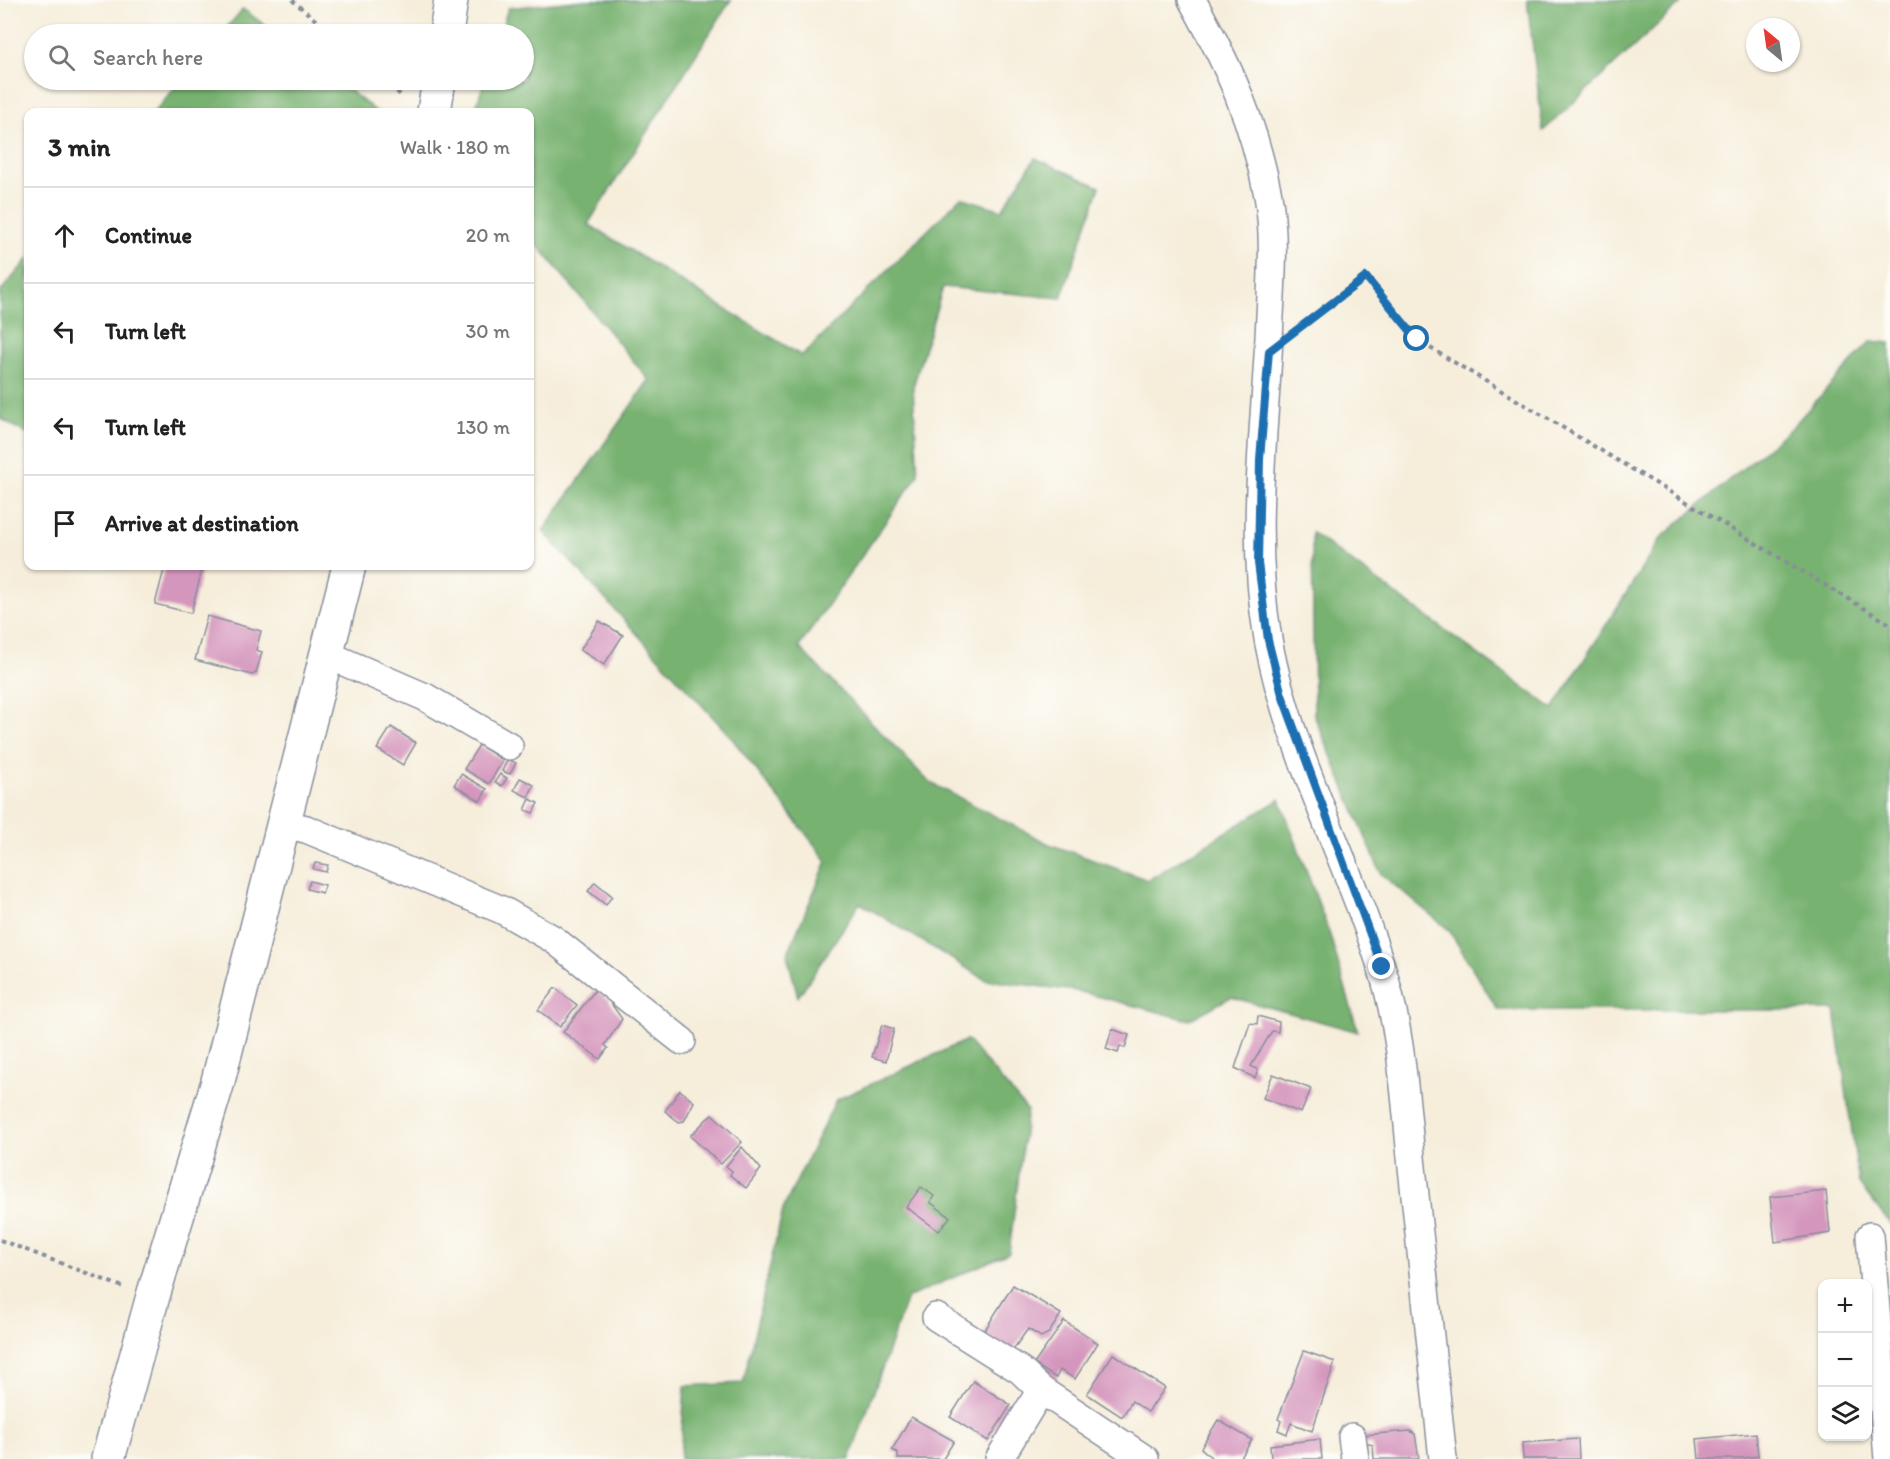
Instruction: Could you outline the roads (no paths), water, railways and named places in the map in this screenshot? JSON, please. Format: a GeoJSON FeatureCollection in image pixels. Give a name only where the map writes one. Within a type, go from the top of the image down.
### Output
{"type":"FeatureCollection","features":[{"type":"Feature","properties":{"kind":"street"},"geometry":{"type":"LineString","coordinates":[[447,24],[451,0]]}},
{"type":"Feature","properties":{"kind":"street"},"geometry":{"type":"LineString","coordinates":[[1192,0],[1225,60],[1241,98],[1268,198],[1272,262],[1269,351],[1260,459],[1258,563],[1268,640],[1282,695],[1382,967],[1399,1038],[1443,1459]]}},
{"type":"Feature","properties":{"kind":"street"},"geometry":{"type":"LineString","coordinates":[[435,108],[437,90]]}},
{"type":"Feature","properties":{"kind":"street"},"geometry":{"type":"LineString","coordinates":[[108,1459],[153,1296],[217,1084],[349,570]]}},
{"type":"Feature","properties":{"kind":"street"},"geometry":{"type":"LineString","coordinates":[[328,655],[425,697],[509,746]]}},
{"type":"Feature","properties":{"kind":"street"},"geometry":{"type":"LineString","coordinates":[[284,824],[328,838],[502,910],[552,939],[682,1041]]}},
{"type":"Feature","properties":{"kind":"street"},"geometry":{"type":"LineString","coordinates":[[1870,1236],[1888,1459]]}},
{"type":"Feature","properties":{"kind":"street"},"geometry":{"type":"LineString","coordinates":[[936,1317],[1020,1370],[1041,1390],[1145,1459]]}},
{"type":"Feature","properties":{"kind":"street"},"geometry":{"type":"LineString","coordinates":[[999,1459],[1041,1390]]}}]}
